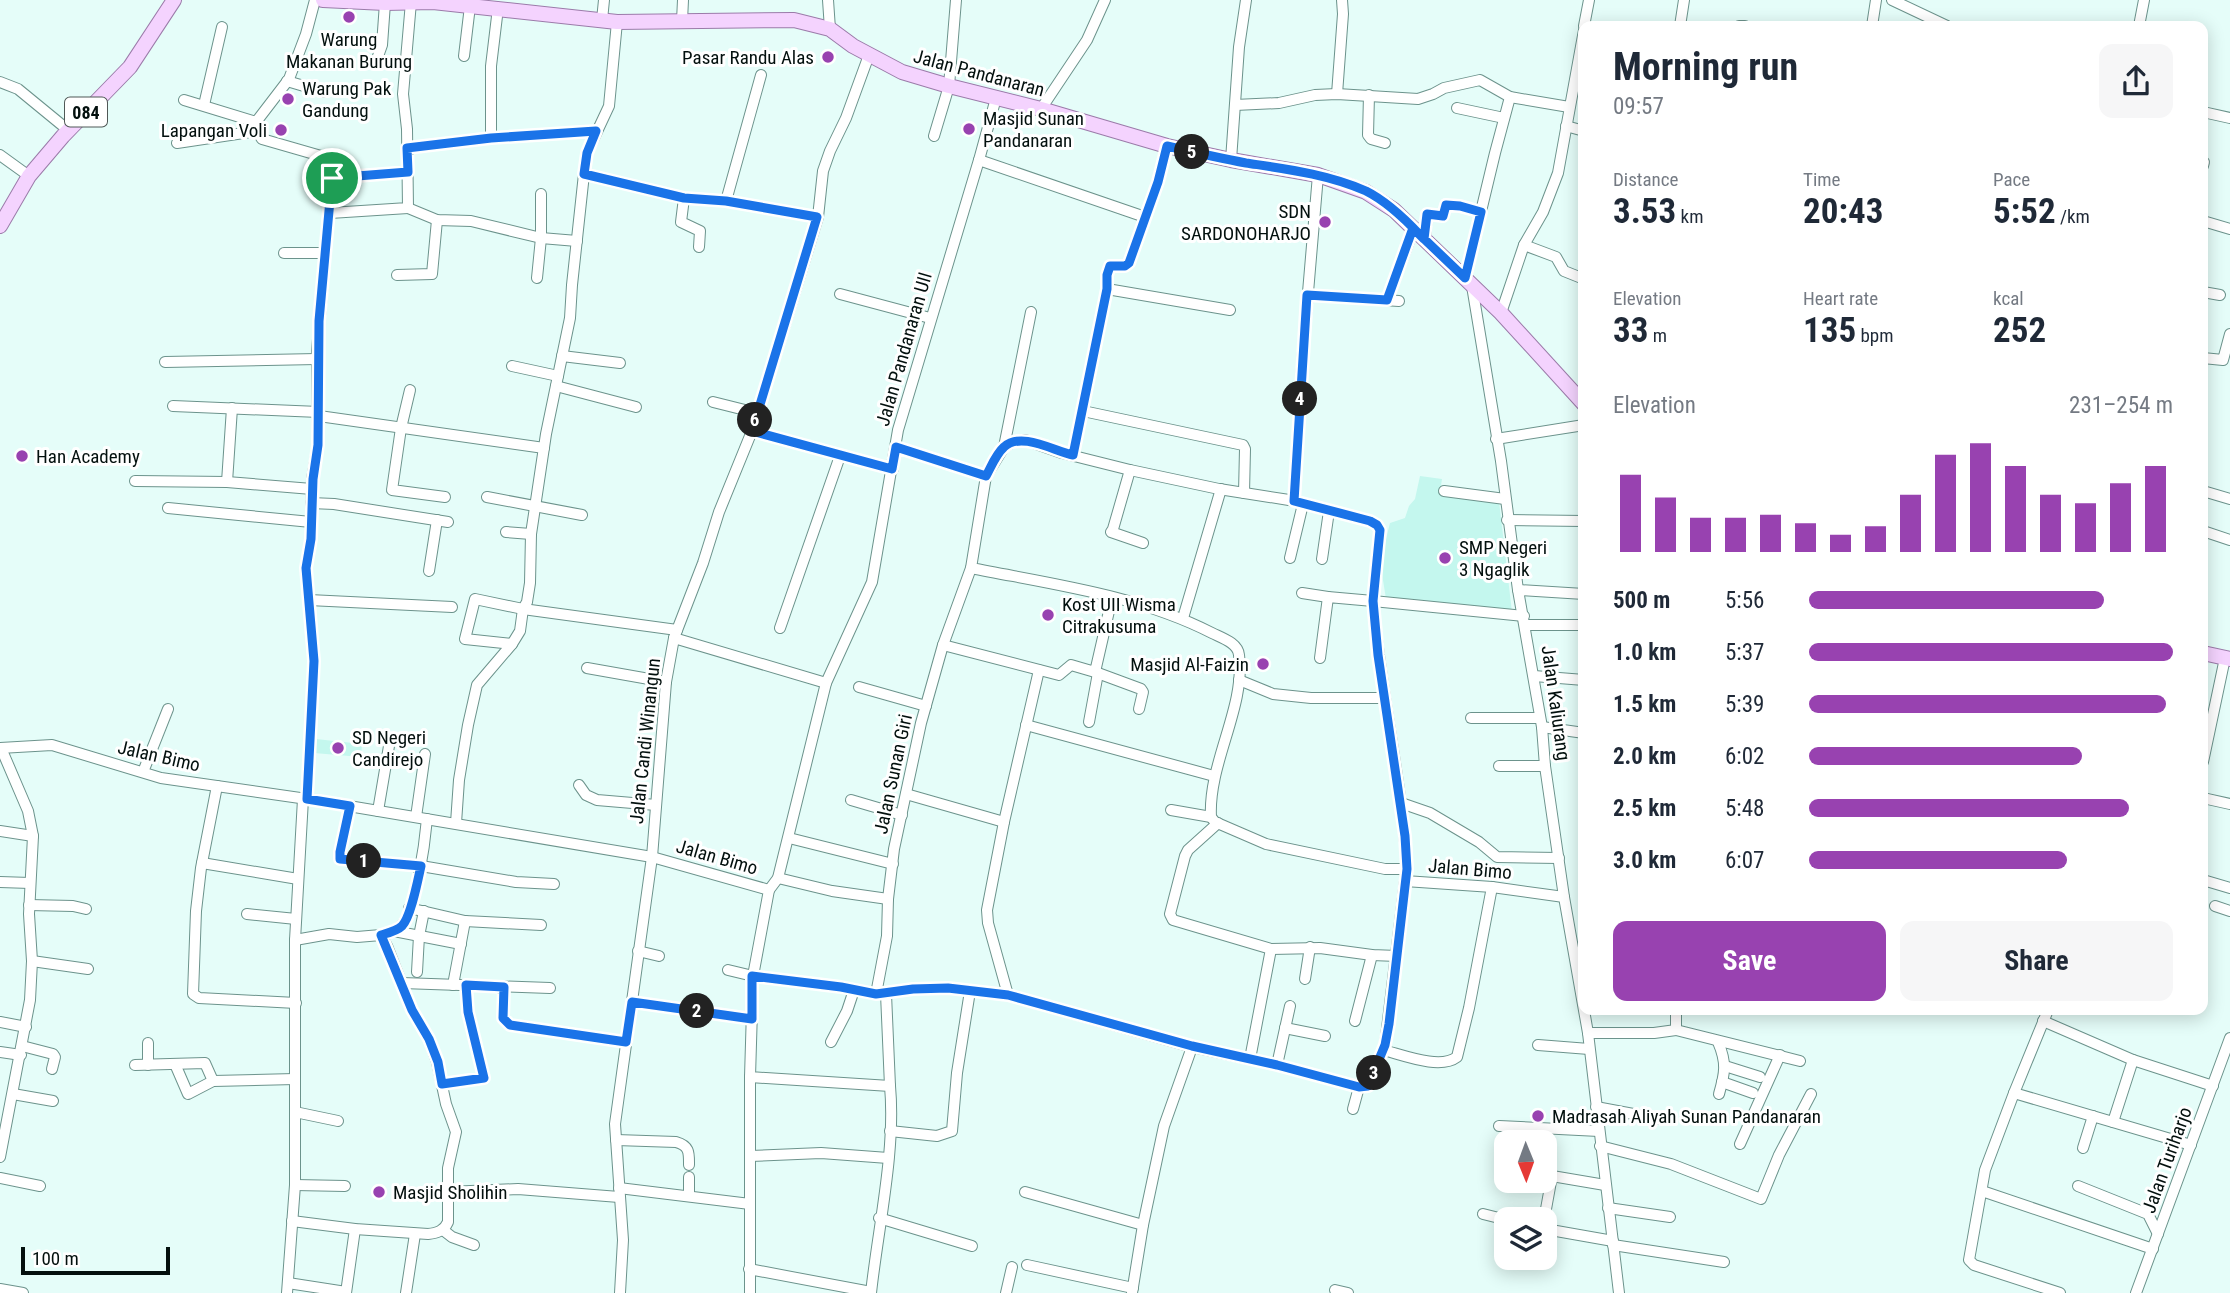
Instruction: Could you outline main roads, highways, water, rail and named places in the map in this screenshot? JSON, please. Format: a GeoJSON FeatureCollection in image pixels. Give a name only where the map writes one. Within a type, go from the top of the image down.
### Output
{"type":"FeatureCollection","features":[{"type":"Feature","properties":{"kind":"main road","name":"084"},"geometry":{"type":"LineString","coordinates":[[0,226],[29,176],[68,130],[130,67],[174,0]]}},
{"type":"Feature","properties":{"kind":"main road","name":"Jalan Pandanaran"},"geometry":{"type":"LineString","coordinates":[[323,0],[385,3],[433,1],[609,21],[793,20],[830,29],[869,55],[902,72],[948,86],[1041,109],[1167,146],[1318,175],[1366,191],[1394,211],[1501,313],[1578,397]]}},
{"type":"Feature","properties":{"kind":"main road"},"geometry":{"type":"LineString","coordinates":[[2208,654],[2227,658]]}},
{"type":"Feature","properties":{"kind":"place","name":"Warung Makanan Burung"},"geometry":{"type":"Point","coordinates":[349,17]}},
{"type":"Feature","properties":{"kind":"place","name":"Pasar Randu Alas"},"geometry":{"type":"Point","coordinates":[828,57]}},
{"type":"Feature","properties":{"kind":"place","name":"Warung Pak Gandung"},"geometry":{"type":"Point","coordinates":[288,99]}},
{"type":"Feature","properties":{"kind":"place","name":"Masjid Sunan Pandanaran"},"geometry":{"type":"Point","coordinates":[969,129]}},
{"type":"Feature","properties":{"kind":"place","name":"Lapangan Voli"},"geometry":{"type":"Point","coordinates":[281,130]}},
{"type":"Feature","properties":{"kind":"place","name":"SDN SARDONOHARJO"},"geometry":{"type":"Point","coordinates":[1325,222]}},
{"type":"Feature","properties":{"kind":"place","name":"Han Academy"},"geometry":{"type":"Point","coordinates":[22,456]}},
{"type":"Feature","properties":{"kind":"place","name":"SMP Negeri 3 Ngaglik"},"geometry":{"type":"Point","coordinates":[1445,558]}},
{"type":"Feature","properties":{"kind":"place","name":"Kost UII Wisma Citrakusuma"},"geometry":{"type":"Point","coordinates":[1048,615]}},
{"type":"Feature","properties":{"kind":"place","name":"Masjid Al-Faizin"},"geometry":{"type":"Point","coordinates":[1263,664]}},
{"type":"Feature","properties":{"kind":"place","name":"SD Negeri Candirejo"},"geometry":{"type":"Point","coordinates":[338,748]}},
{"type":"Feature","properties":{"kind":"place","name":"Madrasah Aliyah Sunan Pandanaran"},"geometry":{"type":"Point","coordinates":[1538,1116]}},
{"type":"Feature","properties":{"kind":"place","name":"Masjid Sholihin"},"geometry":{"type":"Point","coordinates":[379,1192]}}]}
